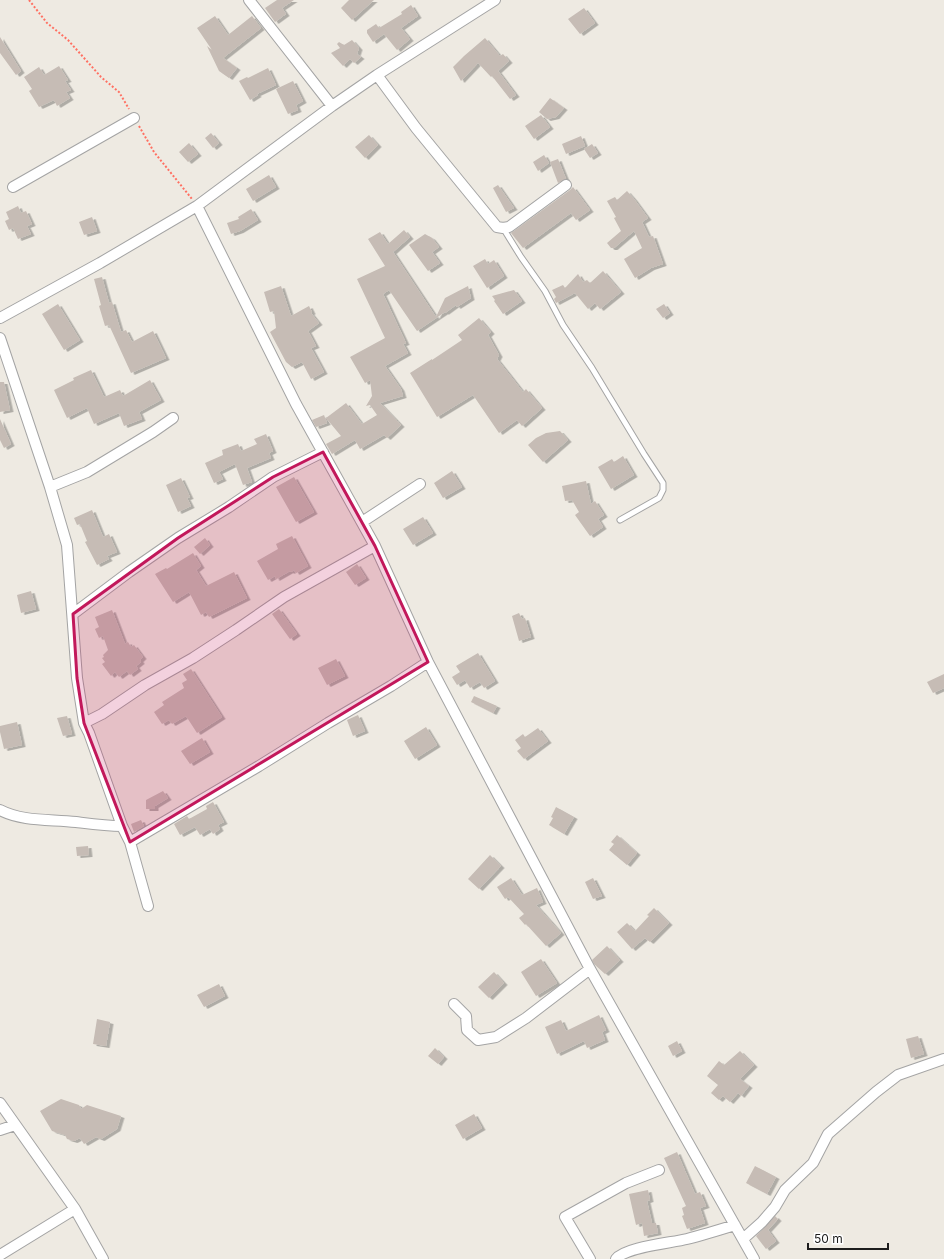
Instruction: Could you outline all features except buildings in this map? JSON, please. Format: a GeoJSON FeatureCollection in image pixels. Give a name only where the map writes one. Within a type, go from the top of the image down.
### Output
{"type":"FeatureCollection","features":[{"type":"Feature","properties":{"kind":"street"},"geometry":{"type":"LineString","coordinates":[[250,0],[332,106]]}},
{"type":"Feature","properties":{"kind":"street"},"geometry":{"type":"LineString","coordinates":[[0,318],[100,264],[197,206],[377,74],[495,0]]}},
{"type":"Feature","properties":{"kind":"street"},"geometry":{"type":"LineString","coordinates":[[377,74],[416,128],[497,227],[509,227],[566,185]]}},
{"type":"Feature","properties":{"kind":"street"},"geometry":{"type":"LineString","coordinates":[[13,187],[134,118]]}},
{"type":"Feature","properties":{"kind":"street"},"geometry":{"type":"LineString","coordinates":[[197,206],[296,404],[362,522],[428,662],[590,969],[754,1259]]}},
{"type":"Feature","properties":{"kind":"street"},"geometry":{"type":"LineString","coordinates":[[0,338],[50,487],[67,545],[78,678],[84,723],[89,733],[122,826],[130,842],[148,906]]}},
{"type":"Feature","properties":{"kind":"street"},"geometry":{"type":"LineString","coordinates":[[50,487],[87,472],[173,418]]}},
{"type":"Feature","properties":{"kind":"street"},"geometry":{"type":"LineString","coordinates":[[73,614],[178,538],[229,507],[273,477],[322,452]]}},
{"type":"Feature","properties":{"kind":"street"},"geometry":{"type":"LineString","coordinates":[[362,522],[420,484]]}},
{"type":"Feature","properties":{"kind":"street"},"geometry":{"type":"LineString","coordinates":[[84,723],[102,714],[145,685],[193,658],[284,597],[374,546]]}},
{"type":"Feature","properties":{"kind":"street"},"geometry":{"type":"LineString","coordinates":[[130,842],[259,766],[428,662]]}},
{"type":"Feature","properties":{"kind":"street"},"geometry":{"type":"LineString","coordinates":[[0,810],[25,818],[104,826],[122,826]]}},
{"type":"Feature","properties":{"kind":"street"},"geometry":{"type":"LineString","coordinates":[[454,1004],[466,1016],[467,1030],[478,1040],[496,1036],[526,1018],[590,969]]}},
{"type":"Feature","properties":{"kind":"street"},"geometry":{"type":"LineString","coordinates":[[743,1239],[762,1222],[775,1207],[785,1190],[813,1163],[828,1134],[898,1075],[944,1059]]}},
{"type":"Feature","properties":{"kind":"street"},"geometry":{"type":"LineString","coordinates":[[0,1103],[75,1209],[103,1259]]}},
{"type":"Feature","properties":{"kind":"street"},"geometry":{"type":"LineString","coordinates":[[0,1130],[15,1125]]}},
{"type":"Feature","properties":{"kind":"street"},"geometry":{"type":"LineString","coordinates":[[590,1259],[565,1217],[626,1183],[659,1170]]}},
{"type":"Feature","properties":{"kind":"street"},"geometry":{"type":"LineString","coordinates":[[0,1255],[75,1209]]}},
{"type":"Feature","properties":{"kind":"street"},"geometry":{"type":"LineString","coordinates":[[616,1259],[619,1255],[636,1249],[686,1239],[735,1225]]}},
{"type":"Feature","properties":{"kind":"lane"},"geometry":{"type":"LineString","coordinates":[[502,228],[545,291],[563,325],[592,368],[663,483],[663,490],[658,498],[620,520]]}},
{"type":"Feature","properties":{"kind":"path"},"geometry":{"type":"LineString","coordinates":[[29,0],[47,22],[68,40],[101,77],[119,92],[154,152],[197,206]]}},
{"type":"Feature","properties":{"kind":"highlighted area"},"geometry":{"type":"Polygon","coordinates":[[[323,452],[375,546],[428,662],[130,842],[84,723],[77,678],[73,614],[178,538],[273,477],[323,452]]]}}]}
